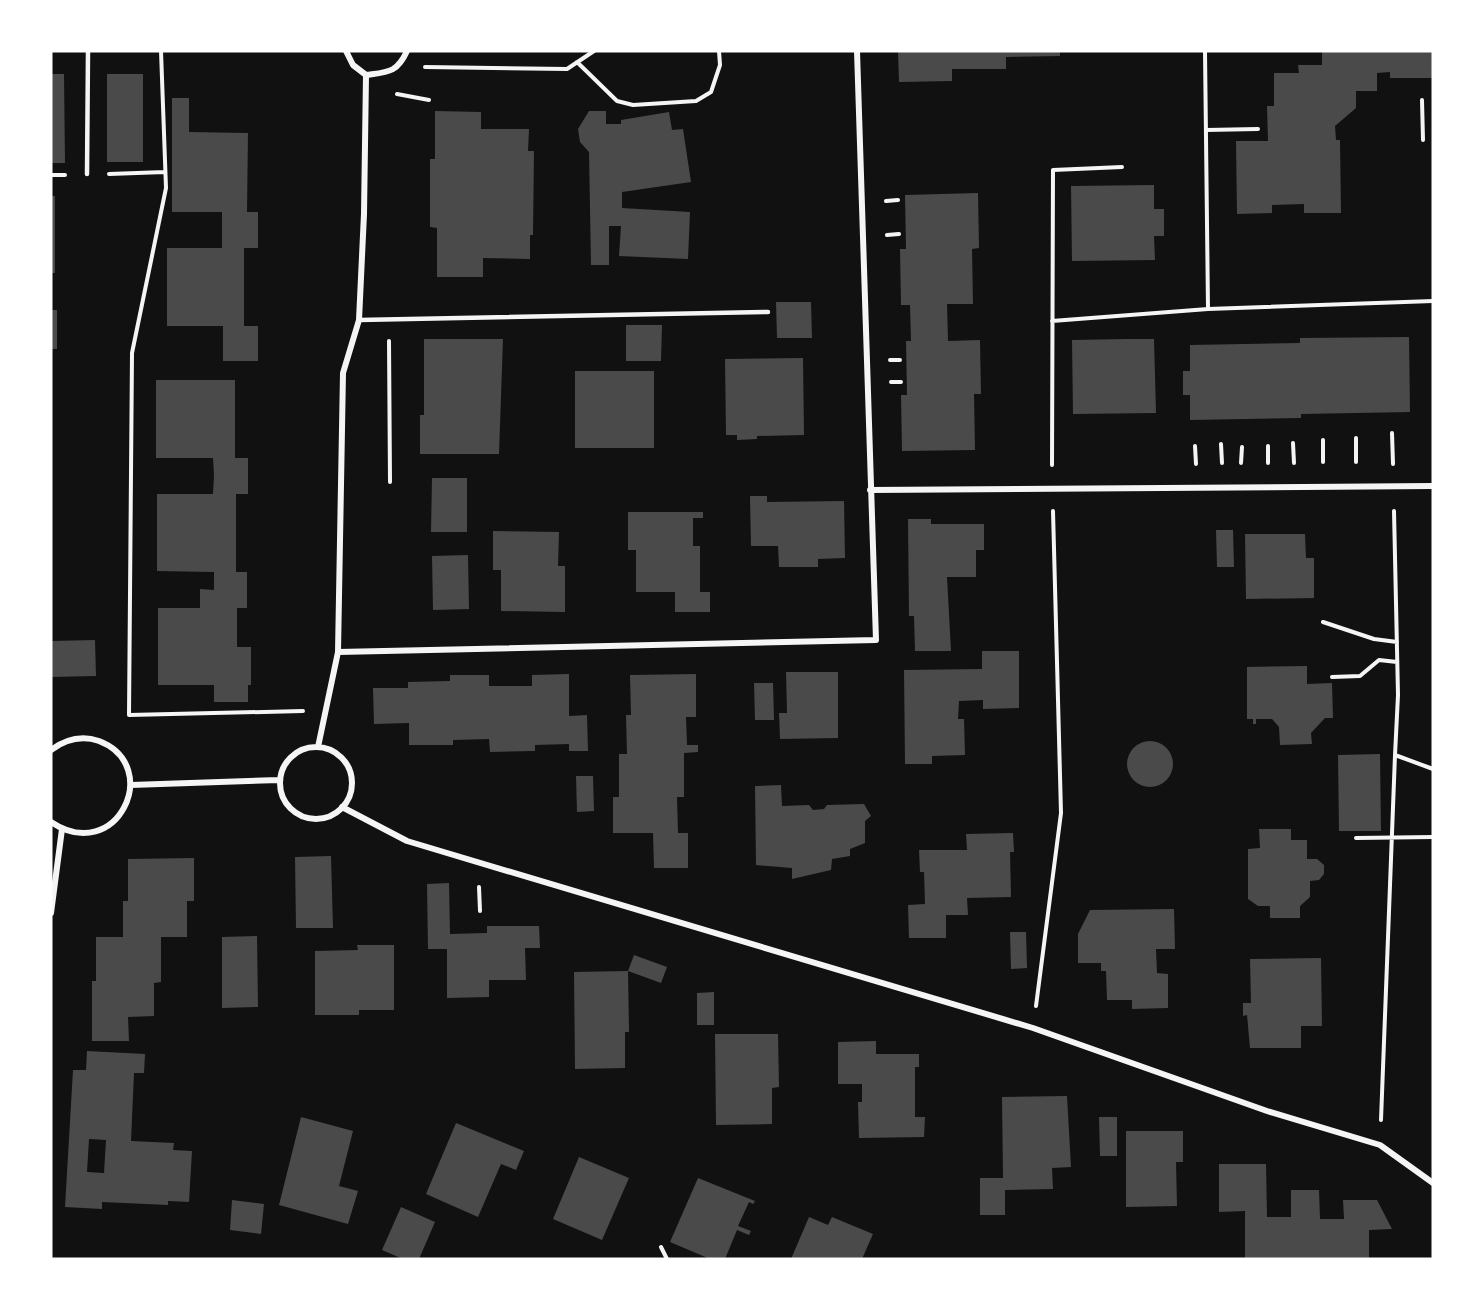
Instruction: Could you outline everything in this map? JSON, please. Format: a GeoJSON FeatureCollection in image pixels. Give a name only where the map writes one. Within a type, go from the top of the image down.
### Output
{"type":"FeatureCollection","features":[{"type":"Feature","properties":{"kind":"street"},"geometry":{"type":"LineString","coordinates":[[346,51],[353,65],[366,75],[387,72],[400,66],[407,51]]}},
{"type":"Feature","properties":{"kind":"street"},"geometry":{"type":"LineString","coordinates":[[338,652],[876,640],[857,51]]}},
{"type":"Feature","properties":{"kind":"street"},"geometry":{"type":"LineString","coordinates":[[318,747],[338,652],[343,373],[358,320],[366,75]]}},
{"type":"Feature","properties":{"kind":"street"},"geometry":{"type":"LineString","coordinates":[[870,490],[1433,486]]}},
{"type":"Feature","properties":{"kind":"street"},"geometry":{"type":"LineString","coordinates":[[51,750],[74,738],[91,738],[106,744],[119,754],[127,769],[131,785],[128,801],[120,816],[108,827],[92,833],[76,834],[51,822]]}},
{"type":"Feature","properties":{"kind":"street"},"geometry":{"type":"LineString","coordinates":[[318,747],[339,755],[347,765],[351,786],[349,798],[342,807],[323,819],[301,816],[285,802],[279,780],[288,759],[297,752],[318,747]]}},
{"type":"Feature","properties":{"kind":"street"},"geometry":{"type":"LineString","coordinates":[[131,785],[279,780]]}},
{"type":"Feature","properties":{"kind":"street"},"geometry":{"type":"LineString","coordinates":[[342,807],[407,840],[1033,1028],[1267,1111],[1380,1145],[1433,1183]]}},
{"type":"Feature","properties":{"kind":"street"},"geometry":{"type":"LineString","coordinates":[[51,913],[62,829]]}},
{"type":"Feature","properties":{"kind":"lane"},"geometry":{"type":"LineString","coordinates":[[87,174],[88,51]]}},
{"type":"Feature","properties":{"kind":"lane"},"geometry":{"type":"LineString","coordinates":[[358,320],[768,312]]}},
{"type":"Feature","properties":{"kind":"path"},"geometry":{"type":"LineString","coordinates":[[161,51],[166,188],[132,353],[129,715],[326,710]]}},
{"type":"Feature","properties":{"kind":"path"},"geometry":{"type":"LineString","coordinates":[[419,66],[567,69],[594,51]]}},
{"type":"Feature","properties":{"kind":"path"},"geometry":{"type":"LineString","coordinates":[[577,62],[617,101],[633,105],[696,101],[711,92],[720,65],[718,51]]}},
{"type":"Feature","properties":{"kind":"path"},"geometry":{"type":"LineString","coordinates":[[1205,51],[1208,309]]}},
{"type":"Feature","properties":{"kind":"path"},"geometry":{"type":"LineString","coordinates":[[1422,100],[1423,140]]}},
{"type":"Feature","properties":{"kind":"path"},"geometry":{"type":"LineString","coordinates":[[1206,130],[1258,129]]}},
{"type":"Feature","properties":{"kind":"path"},"geometry":{"type":"LineString","coordinates":[[1033,1028],[1061,813],[1052,489],[1053,170],[1122,167]]}},
{"type":"Feature","properties":{"kind":"path"},"geometry":{"type":"LineString","coordinates":[[1052,321],[1208,309],[1433,301]]}},
{"type":"Feature","properties":{"kind":"path"},"geometry":{"type":"LineString","coordinates":[[388,320],[390,482]]}},
{"type":"Feature","properties":{"kind":"path"},"geometry":{"type":"LineString","coordinates":[[1380,1145],[1397,662],[1394,487]]}},
{"type":"Feature","properties":{"kind":"path"},"geometry":{"type":"LineString","coordinates":[[1323,622],[1374,639],[1397,642]]}},
{"type":"Feature","properties":{"kind":"path"},"geometry":{"type":"LineString","coordinates":[[1332,677],[1360,676],[1378,660],[1397,662]]}},
{"type":"Feature","properties":{"kind":"path"},"geometry":{"type":"LineString","coordinates":[[1395,755],[1433,769]]}},
{"type":"Feature","properties":{"kind":"path"},"geometry":{"type":"LineString","coordinates":[[1356,838],[1433,837]]}},
{"type":"Feature","properties":{"kind":"path"},"geometry":{"type":"LineString","coordinates":[[661,1246],[667,1259]]}},
{"type":"Feature","properties":{"kind":"building"},"geometry":{"type":"Polygon","coordinates":[[[898,51],[1060,51],[1060,56],[1006,57],[1006,69],[952,69],[952,81],[899,82],[898,51]]]}},
{"type":"Feature","properties":{"kind":"building"},"geometry":{"type":"Polygon","coordinates":[[[1322,51],[1433,51],[1433,78],[1390,78],[1390,72],[1377,73],[1377,91],[1356,91],[1356,108],[1335,126],[1336,140],[1340,140],[1341,213],[1304,213],[1304,204],[1272,205],[1272,213],[1237,214],[1236,141],[1268,141],[1267,106],[1274,106],[1274,73],[1299,73],[1298,65],[1322,65],[1322,51]]]}},
{"type":"Feature","properties":{"kind":"building"},"geometry":{"type":"Polygon","coordinates":[[[51,74],[64,74],[65,163],[51,163],[51,74]]]}},
{"type":"Feature","properties":{"kind":"building"},"geometry":{"type":"Polygon","coordinates":[[[107,74],[143,74],[143,162],[107,162],[107,74]]]}},
{"type":"Feature","properties":{"kind":"building"},"geometry":{"type":"Polygon","coordinates":[[[172,98],[189,98],[189,132],[248,133],[247,212],[258,212],[258,248],[244,248],[244,326],[258,326],[258,361],[223,361],[223,326],[167,326],[167,248],[222,248],[222,212],[172,212],[172,98]]]}},
{"type":"Feature","properties":{"kind":"building"},"geometry":{"type":"Polygon","coordinates":[[[435,111],[481,112],[481,129],[529,129],[528,151],[534,151],[533,235],[530,235],[530,259],[483,258],[483,277],[437,277],[437,228],[430,227],[430,159],[435,159],[435,111]]]}},
{"type":"Feature","properties":{"kind":"building"},"geometry":{"type":"Polygon","coordinates":[[[589,111],[606,111],[606,124],[621,124],[621,120],[669,112],[672,130],[683,129],[691,182],[622,192],[622,208],[690,212],[688,259],[619,256],[621,226],[609,226],[609,265],[591,265],[589,152],[580,142],[578,129],[589,111]]]}},
{"type":"Feature","properties":{"kind":"building"},"geometry":{"type":"Polygon","coordinates":[[[1154,185],[1154,209],[1164,209],[1164,236],[1154,236],[1155,260],[1072,261],[1071,186],[1154,185]]]}},
{"type":"Feature","properties":{"kind":"building"},"geometry":{"type":"Polygon","coordinates":[[[978,193],[979,248],[972,249],[973,304],[947,304],[948,341],[980,340],[981,394],[974,394],[975,450],[902,451],[901,395],[907,395],[906,341],[911,341],[910,305],[901,305],[900,249],[906,249],[905,195],[978,193]]]}},
{"type":"Feature","properties":{"kind":"building"},"geometry":{"type":"Polygon","coordinates":[[[51,196],[55,196],[55,273],[51,273],[51,196]]]}},
{"type":"Feature","properties":{"kind":"building"},"geometry":{"type":"Polygon","coordinates":[[[776,302],[811,302],[812,338],[777,338],[776,302]]]}},
{"type":"Feature","properties":{"kind":"building"},"geometry":{"type":"Polygon","coordinates":[[[51,310],[57,310],[57,349],[51,349],[51,310]]]}},
{"type":"Feature","properties":{"kind":"building"},"geometry":{"type":"Polygon","coordinates":[[[626,325],[662,325],[661,361],[626,361],[626,325]]]}},
{"type":"Feature","properties":{"kind":"building"},"geometry":{"type":"Polygon","coordinates":[[[1409,337],[1410,412],[1301,414],[1301,418],[1190,420],[1190,395],[1183,395],[1183,371],[1190,371],[1190,345],[1300,343],[1300,338],[1409,337]]]}},
{"type":"Feature","properties":{"kind":"building"},"geometry":{"type":"Polygon","coordinates":[[[424,339],[503,339],[499,454],[420,454],[420,415],[424,415],[424,339]]]}},
{"type":"Feature","properties":{"kind":"building"},"geometry":{"type":"Polygon","coordinates":[[[1154,339],[1156,413],[1073,414],[1072,340],[1154,339]]]}},
{"type":"Feature","properties":{"kind":"building"},"geometry":{"type":"Polygon","coordinates":[[[803,358],[804,435],[757,436],[757,439],[737,440],[737,435],[726,435],[725,359],[803,358]]]}},
{"type":"Feature","properties":{"kind":"building"},"geometry":{"type":"Polygon","coordinates":[[[575,371],[654,371],[654,448],[575,448],[575,371]]]}},
{"type":"Feature","properties":{"kind":"building"},"geometry":{"type":"Polygon","coordinates":[[[156,380],[235,380],[235,458],[248,458],[248,494],[236,494],[236,572],[247,572],[247,608],[237,608],[237,647],[251,647],[251,685],[248,685],[248,702],[214,702],[214,685],[158,685],[158,608],[200,608],[200,589],[214,590],[214,572],[157,571],[157,494],[213,494],[214,475],[213,458],[156,458],[156,380]]]}},
{"type":"Feature","properties":{"kind":"building"},"geometry":{"type":"Polygon","coordinates":[[[432,478],[467,478],[467,532],[431,532],[432,478]]]}},
{"type":"Feature","properties":{"kind":"building"},"geometry":{"type":"Polygon","coordinates":[[[750,496],[767,496],[767,502],[844,501],[845,558],[818,559],[818,567],[779,567],[778,546],[751,546],[750,496]]]}},
{"type":"Feature","properties":{"kind":"building"},"geometry":{"type":"Polygon","coordinates":[[[628,512],[703,512],[703,518],[693,518],[693,546],[700,546],[700,592],[710,592],[710,612],[675,612],[675,592],[636,592],[636,550],[628,550],[628,512]]]}},
{"type":"Feature","properties":{"kind":"building"},"geometry":{"type":"Polygon","coordinates":[[[908,519],[931,519],[931,524],[984,524],[984,550],[976,550],[976,577],[947,577],[951,651],[915,651],[914,616],[909,616],[908,519]]]}},
{"type":"Feature","properties":{"kind":"building"},"geometry":{"type":"Polygon","coordinates":[[[1216,530],[1233,530],[1234,567],[1217,567],[1216,530]]]}},
{"type":"Feature","properties":{"kind":"building"},"geometry":{"type":"Polygon","coordinates":[[[493,531],[559,532],[558,566],[565,566],[565,612],[501,611],[501,570],[493,570],[493,531]]]}},
{"type":"Feature","properties":{"kind":"building"},"geometry":{"type":"Polygon","coordinates":[[[1245,534],[1305,534],[1306,558],[1314,558],[1314,598],[1246,599],[1245,534]]]}},
{"type":"Feature","properties":{"kind":"building"},"geometry":{"type":"Polygon","coordinates":[[[468,555],[469,609],[433,610],[432,556],[468,555]]]}},
{"type":"Feature","properties":{"kind":"building"},"geometry":{"type":"Polygon","coordinates":[[[95,640],[96,676],[51,677],[51,641],[95,640]]]}},
{"type":"Feature","properties":{"kind":"building"},"geometry":{"type":"Polygon","coordinates":[[[982,651],[1019,651],[1019,708],[983,709],[983,700],[959,701],[958,719],[964,719],[965,755],[932,756],[932,764],[905,764],[904,670],[982,669],[982,651]]]}},
{"type":"Feature","properties":{"kind":"building"},"geometry":{"type":"Polygon","coordinates":[[[1307,666],[1307,684],[1332,683],[1333,718],[1325,718],[1311,733],[1312,744],[1280,745],[1279,727],[1272,719],[1256,719],[1256,724],[1253,724],[1253,719],[1247,719],[1247,667],[1307,666]]]}},
{"type":"Feature","properties":{"kind":"building"},"geometry":{"type":"Polygon","coordinates":[[[786,672],[838,672],[838,738],[780,739],[779,713],[787,713],[786,672]]]}},
{"type":"Feature","properties":{"kind":"building"},"geometry":{"type":"Polygon","coordinates":[[[569,674],[569,716],[587,715],[588,751],[569,751],[569,744],[535,745],[535,751],[490,752],[489,739],[453,740],[453,745],[409,745],[409,723],[374,724],[373,688],[408,688],[408,682],[450,681],[450,675],[489,675],[489,686],[532,686],[532,675],[569,674]]]}},
{"type":"Feature","properties":{"kind":"building"},"geometry":{"type":"Polygon","coordinates":[[[696,674],[696,717],[686,717],[687,745],[698,745],[698,752],[684,753],[684,797],[677,797],[678,833],[688,833],[688,868],[654,868],[653,833],[613,833],[613,797],[619,797],[619,754],[627,754],[626,715],[631,715],[630,675],[696,674]]]}},
{"type":"Feature","properties":{"kind":"building"},"geometry":{"type":"Polygon","coordinates":[[[754,683],[773,683],[774,720],[755,720],[754,683]]]}},
{"type":"Feature","properties":{"kind":"building"},"geometry":{"type":"Polygon","coordinates":[[[1150,741],[1166,748],[1173,764],[1166,780],[1150,787],[1134,780],[1127,764],[1134,748],[1150,741]]]}},
{"type":"Feature","properties":{"kind":"building"},"geometry":{"type":"Polygon","coordinates":[[[1380,754],[1381,831],[1339,831],[1338,755],[1380,754]]]}},
{"type":"Feature","properties":{"kind":"building"},"geometry":{"type":"Polygon","coordinates":[[[576,776],[593,776],[594,811],[577,812],[576,776]]]}},
{"type":"Feature","properties":{"kind":"building"},"geometry":{"type":"Polygon","coordinates":[[[781,785],[782,806],[809,805],[813,810],[824,809],[827,805],[864,804],[871,816],[865,821],[865,843],[850,849],[850,856],[832,859],[831,870],[792,879],[792,868],[756,865],[755,786],[781,785]]]}},
{"type":"Feature","properties":{"kind":"building"},"geometry":{"type":"Polygon","coordinates":[[[1259,829],[1291,829],[1291,840],[1307,840],[1307,859],[1317,859],[1324,865],[1324,874],[1319,880],[1310,881],[1310,897],[1300,906],[1300,918],[1270,918],[1270,906],[1258,906],[1248,899],[1248,849],[1260,848],[1259,829]]]}},
{"type":"Feature","properties":{"kind":"building"},"geometry":{"type":"Polygon","coordinates":[[[1013,833],[1014,852],[1010,852],[1011,897],[967,898],[968,915],[946,915],[946,938],[909,938],[908,905],[925,904],[924,872],[920,872],[919,850],[967,850],[966,834],[1013,833]]]}},
{"type":"Feature","properties":{"kind":"building"},"geometry":{"type":"Polygon","coordinates":[[[331,856],[333,928],[296,928],[295,857],[331,856]]]}},
{"type":"Feature","properties":{"kind":"building"},"geometry":{"type":"Polygon","coordinates":[[[194,858],[194,901],[187,901],[187,937],[161,937],[161,982],[154,983],[154,1016],[128,1017],[129,1041],[92,1041],[92,981],[96,981],[96,937],[123,937],[123,901],[128,901],[128,859],[194,858]]]}},
{"type":"Feature","properties":{"kind":"building"},"geometry":{"type":"Polygon","coordinates":[[[449,883],[450,934],[487,933],[487,926],[539,926],[540,948],[525,948],[526,980],[489,980],[489,997],[447,998],[447,949],[428,949],[427,884],[449,883]]]}},
{"type":"Feature","properties":{"kind":"building"},"geometry":{"type":"Polygon","coordinates":[[[1174,909],[1175,949],[1156,949],[1157,973],[1168,974],[1168,1008],[1132,1009],[1132,1000],[1107,1000],[1106,971],[1101,971],[1101,963],[1078,963],[1078,934],[1090,910],[1174,909]]]}},
{"type":"Feature","properties":{"kind":"building"},"geometry":{"type":"Polygon","coordinates":[[[1010,932],[1026,932],[1027,968],[1011,969],[1010,932]]]}},
{"type":"Feature","properties":{"kind":"building"},"geometry":{"type":"Polygon","coordinates":[[[257,936],[258,1007],[222,1008],[222,937],[257,936]]]}},
{"type":"Feature","properties":{"kind":"building"},"geometry":{"type":"Polygon","coordinates":[[[357,945],[394,945],[394,1010],[359,1010],[359,1015],[315,1015],[315,951],[358,950],[357,945]]]}},
{"type":"Feature","properties":{"kind":"building"},"geometry":{"type":"Polygon","coordinates":[[[634,955],[667,967],[661,983],[628,971],[634,955]]]}},
{"type":"Feature","properties":{"kind":"building"},"geometry":{"type":"Polygon","coordinates":[[[1321,958],[1322,1026],[1301,1026],[1301,1048],[1250,1048],[1247,1015],[1243,1016],[1243,1003],[1251,1003],[1250,959],[1321,958]]]}},
{"type":"Feature","properties":{"kind":"building"},"geometry":{"type":"Polygon","coordinates":[[[628,971],[629,1032],[625,1032],[625,1068],[575,1069],[574,972],[628,971]]]}},
{"type":"Feature","properties":{"kind":"building"},"geometry":{"type":"Polygon","coordinates":[[[714,992],[714,1025],[697,1025],[697,993],[714,992]]]}},
{"type":"Feature","properties":{"kind":"building"},"geometry":{"type":"Polygon","coordinates":[[[715,1034],[778,1034],[779,1087],[772,1088],[772,1124],[716,1125],[715,1034]]]}},
{"type":"Feature","properties":{"kind":"building"},"geometry":{"type":"Polygon","coordinates":[[[876,1041],[876,1054],[919,1054],[919,1067],[915,1067],[915,1117],[925,1117],[924,1137],[859,1138],[858,1102],[862,1102],[862,1084],[838,1084],[838,1042],[876,1041]]]}},
{"type":"Feature","properties":{"kind":"building"},"geometry":{"type":"Polygon","coordinates":[[[87,1051],[145,1054],[144,1073],[134,1073],[131,1141],[174,1143],[173,1150],[192,1151],[189,1202],[168,1201],[168,1205],[102,1202],[102,1209],[65,1207],[73,1070],[86,1070],[87,1051]],[[89,1139],[87,1172],[104,1173],[106,1140],[89,1139]]]}},
{"type":"Feature","properties":{"kind":"building"},"geometry":{"type":"Polygon","coordinates":[[[1067,1096],[1071,1167],[1052,1168],[1053,1189],[1005,1190],[1005,1215],[980,1215],[980,1178],[1003,1178],[1002,1097],[1067,1096]]]}},
{"type":"Feature","properties":{"kind":"building"},"geometry":{"type":"Polygon","coordinates":[[[301,1117],[353,1131],[339,1186],[358,1191],[348,1224],[279,1205],[301,1117]]]}},
{"type":"Feature","properties":{"kind":"building"},"geometry":{"type":"Polygon","coordinates":[[[1099,1117],[1117,1117],[1117,1156],[1100,1156],[1099,1117]]]}},
{"type":"Feature","properties":{"kind":"building"},"geometry":{"type":"Polygon","coordinates":[[[456,1123],[524,1151],[516,1170],[501,1164],[478,1217],[426,1194],[456,1123]]]}},
{"type":"Feature","properties":{"kind":"building"},"geometry":{"type":"Polygon","coordinates":[[[1126,1131],[1183,1131],[1183,1162],[1176,1162],[1177,1206],[1126,1207],[1126,1131]]]}},
{"type":"Feature","properties":{"kind":"building"},"geometry":{"type":"Polygon","coordinates":[[[579,1157],[629,1178],[602,1240],[553,1219],[579,1157]]]}},
{"type":"Feature","properties":{"kind":"building"},"geometry":{"type":"Polygon","coordinates":[[[1219,1164],[1266,1164],[1267,1217],[1291,1217],[1291,1190],[1319,1190],[1320,1219],[1344,1219],[1343,1200],[1377,1200],[1392,1229],[1369,1230],[1369,1259],[1245,1259],[1245,1211],[1219,1212],[1219,1164]]]}},
{"type":"Feature","properties":{"kind":"building"},"geometry":{"type":"Polygon","coordinates":[[[698,1178],[755,1201],[753,1204],[749,1202],[738,1226],[751,1231],[749,1235],[737,1230],[725,1259],[710,1259],[670,1242],[698,1178]]]}},
{"type":"Feature","properties":{"kind":"building"},"geometry":{"type":"Polygon","coordinates":[[[232,1200],[264,1204],[261,1234],[230,1230],[232,1200]]]}},
{"type":"Feature","properties":{"kind":"building"},"geometry":{"type":"Polygon","coordinates":[[[401,1207],[435,1222],[419,1259],[403,1259],[382,1250],[401,1207]]]}},
{"type":"Feature","properties":{"kind":"building"},"geometry":{"type":"Polygon","coordinates":[[[809,1217],[828,1225],[832,1217],[873,1234],[862,1259],[791,1259],[809,1217]]]}}]}
